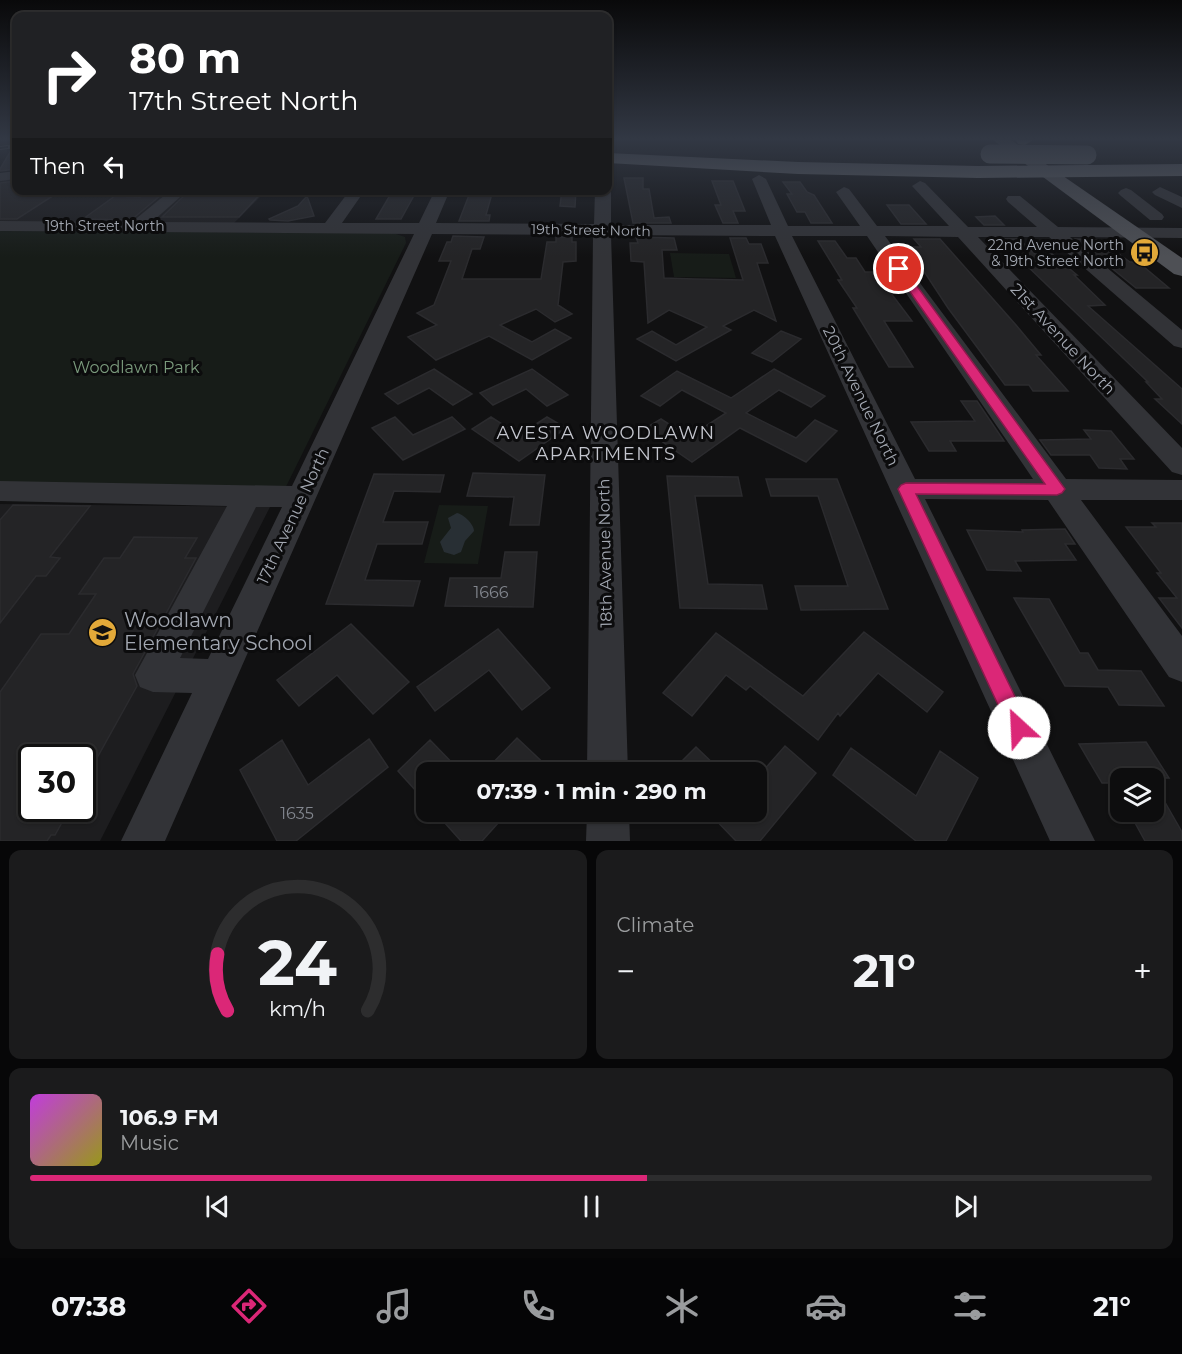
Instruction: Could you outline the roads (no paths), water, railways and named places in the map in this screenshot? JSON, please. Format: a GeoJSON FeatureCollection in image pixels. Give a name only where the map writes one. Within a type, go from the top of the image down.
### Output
{"type":"FeatureCollection","features":[{"type":"Feature","properties":{"kind":"highway"},"geometry":{"type":"LineString","coordinates":[[1031,179],[1078,194]]}},
{"type":"Feature","properties":{"kind":"highway"},"geometry":{"type":"LineString","coordinates":[[1102,179],[1103,196]]}},
{"type":"Feature","properties":{"kind":"main road"},"geometry":{"type":"LineString","coordinates":[[1056,179],[1182,269]]}},
{"type":"Feature","properties":{"kind":"main road"},"geometry":{"type":"LineString","coordinates":[[1080,179],[1103,196],[1144,210],[1182,252]]}},
{"type":"Feature","properties":{"kind":"street","name":"20th Avenue North"},"geometry":{"type":"LineString","coordinates":[[759,179],[782,232],[1073,841]]}},
{"type":"Feature","properties":{"kind":"street","name":"21st Avenue North"},"geometry":{"type":"LineString","coordinates":[[920,186],[1182,465]]}},
{"type":"Feature","properties":{"kind":"street"},"geometry":{"type":"LineString","coordinates":[[844,192],[1182,665]]}},
{"type":"Feature","properties":{"kind":"street"},"geometry":{"type":"LineString","coordinates":[[1160,192],[1181,202]]}},
{"type":"Feature","properties":{"kind":"street"},"geometry":{"type":"LineString","coordinates":[[137,226],[175,195]]}},
{"type":"Feature","properties":{"kind":"street"},"geometry":{"type":"LineString","coordinates":[[331,228],[354,195]]}},
{"type":"Feature","properties":{"kind":"street","name":"17th Avenue North"},"geometry":{"type":"LineString","coordinates":[[142,841],[441,195]]}},
{"type":"Feature","properties":{"kind":"street","name":"18th Avenue North"},"geometry":{"type":"LineString","coordinates":[[603,195],[607,762]]}},
{"type":"Feature","properties":{"kind":"street"},"geometry":{"type":"LineString","coordinates":[[1014,199],[1182,341]]}},
{"type":"Feature","properties":{"kind":"street","name":"19th Street North"},"geometry":{"type":"LineString","coordinates":[[0,226],[962,233],[1131,232],[1144,210],[1182,232]]}},
{"type":"Feature","properties":{"kind":"street"},"geometry":{"type":"LineString","coordinates":[[906,489],[1182,490]]}},
{"type":"Feature","properties":{"kind":"street"},"geometry":{"type":"LineString","coordinates":[[0,491],[302,497]]}},
{"type":"Feature","properties":{"kind":"street"},"geometry":{"type":"LineString","coordinates":[[219,676],[153,675],[247,496]]}},
{"type":"Feature","properties":{"kind":"street"},"geometry":{"type":"LineString","coordinates":[[608,822],[608,841]]}},
{"type":"Feature","properties":{"kind":"place","name":"22nd Avenue North & 19th Street North"},"geometry":{"type":"Point","coordinates":[1145,253]}},
{"type":"Feature","properties":{"kind":"place","name":"Woodlawn Elementary School"},"geometry":{"type":"Point","coordinates":[103,632]}},
{"type":"Feature","properties":{"kind":"district","name":"AVESTA WOODLAWN APARTMENTS"},"geometry":{"type":"Point","coordinates":[606,443]}},
{"type":"Feature","properties":{"kind":"park label","name":"Woodlawn Park"},"geometry":{"type":"Point","coordinates":[136,367]}}]}
